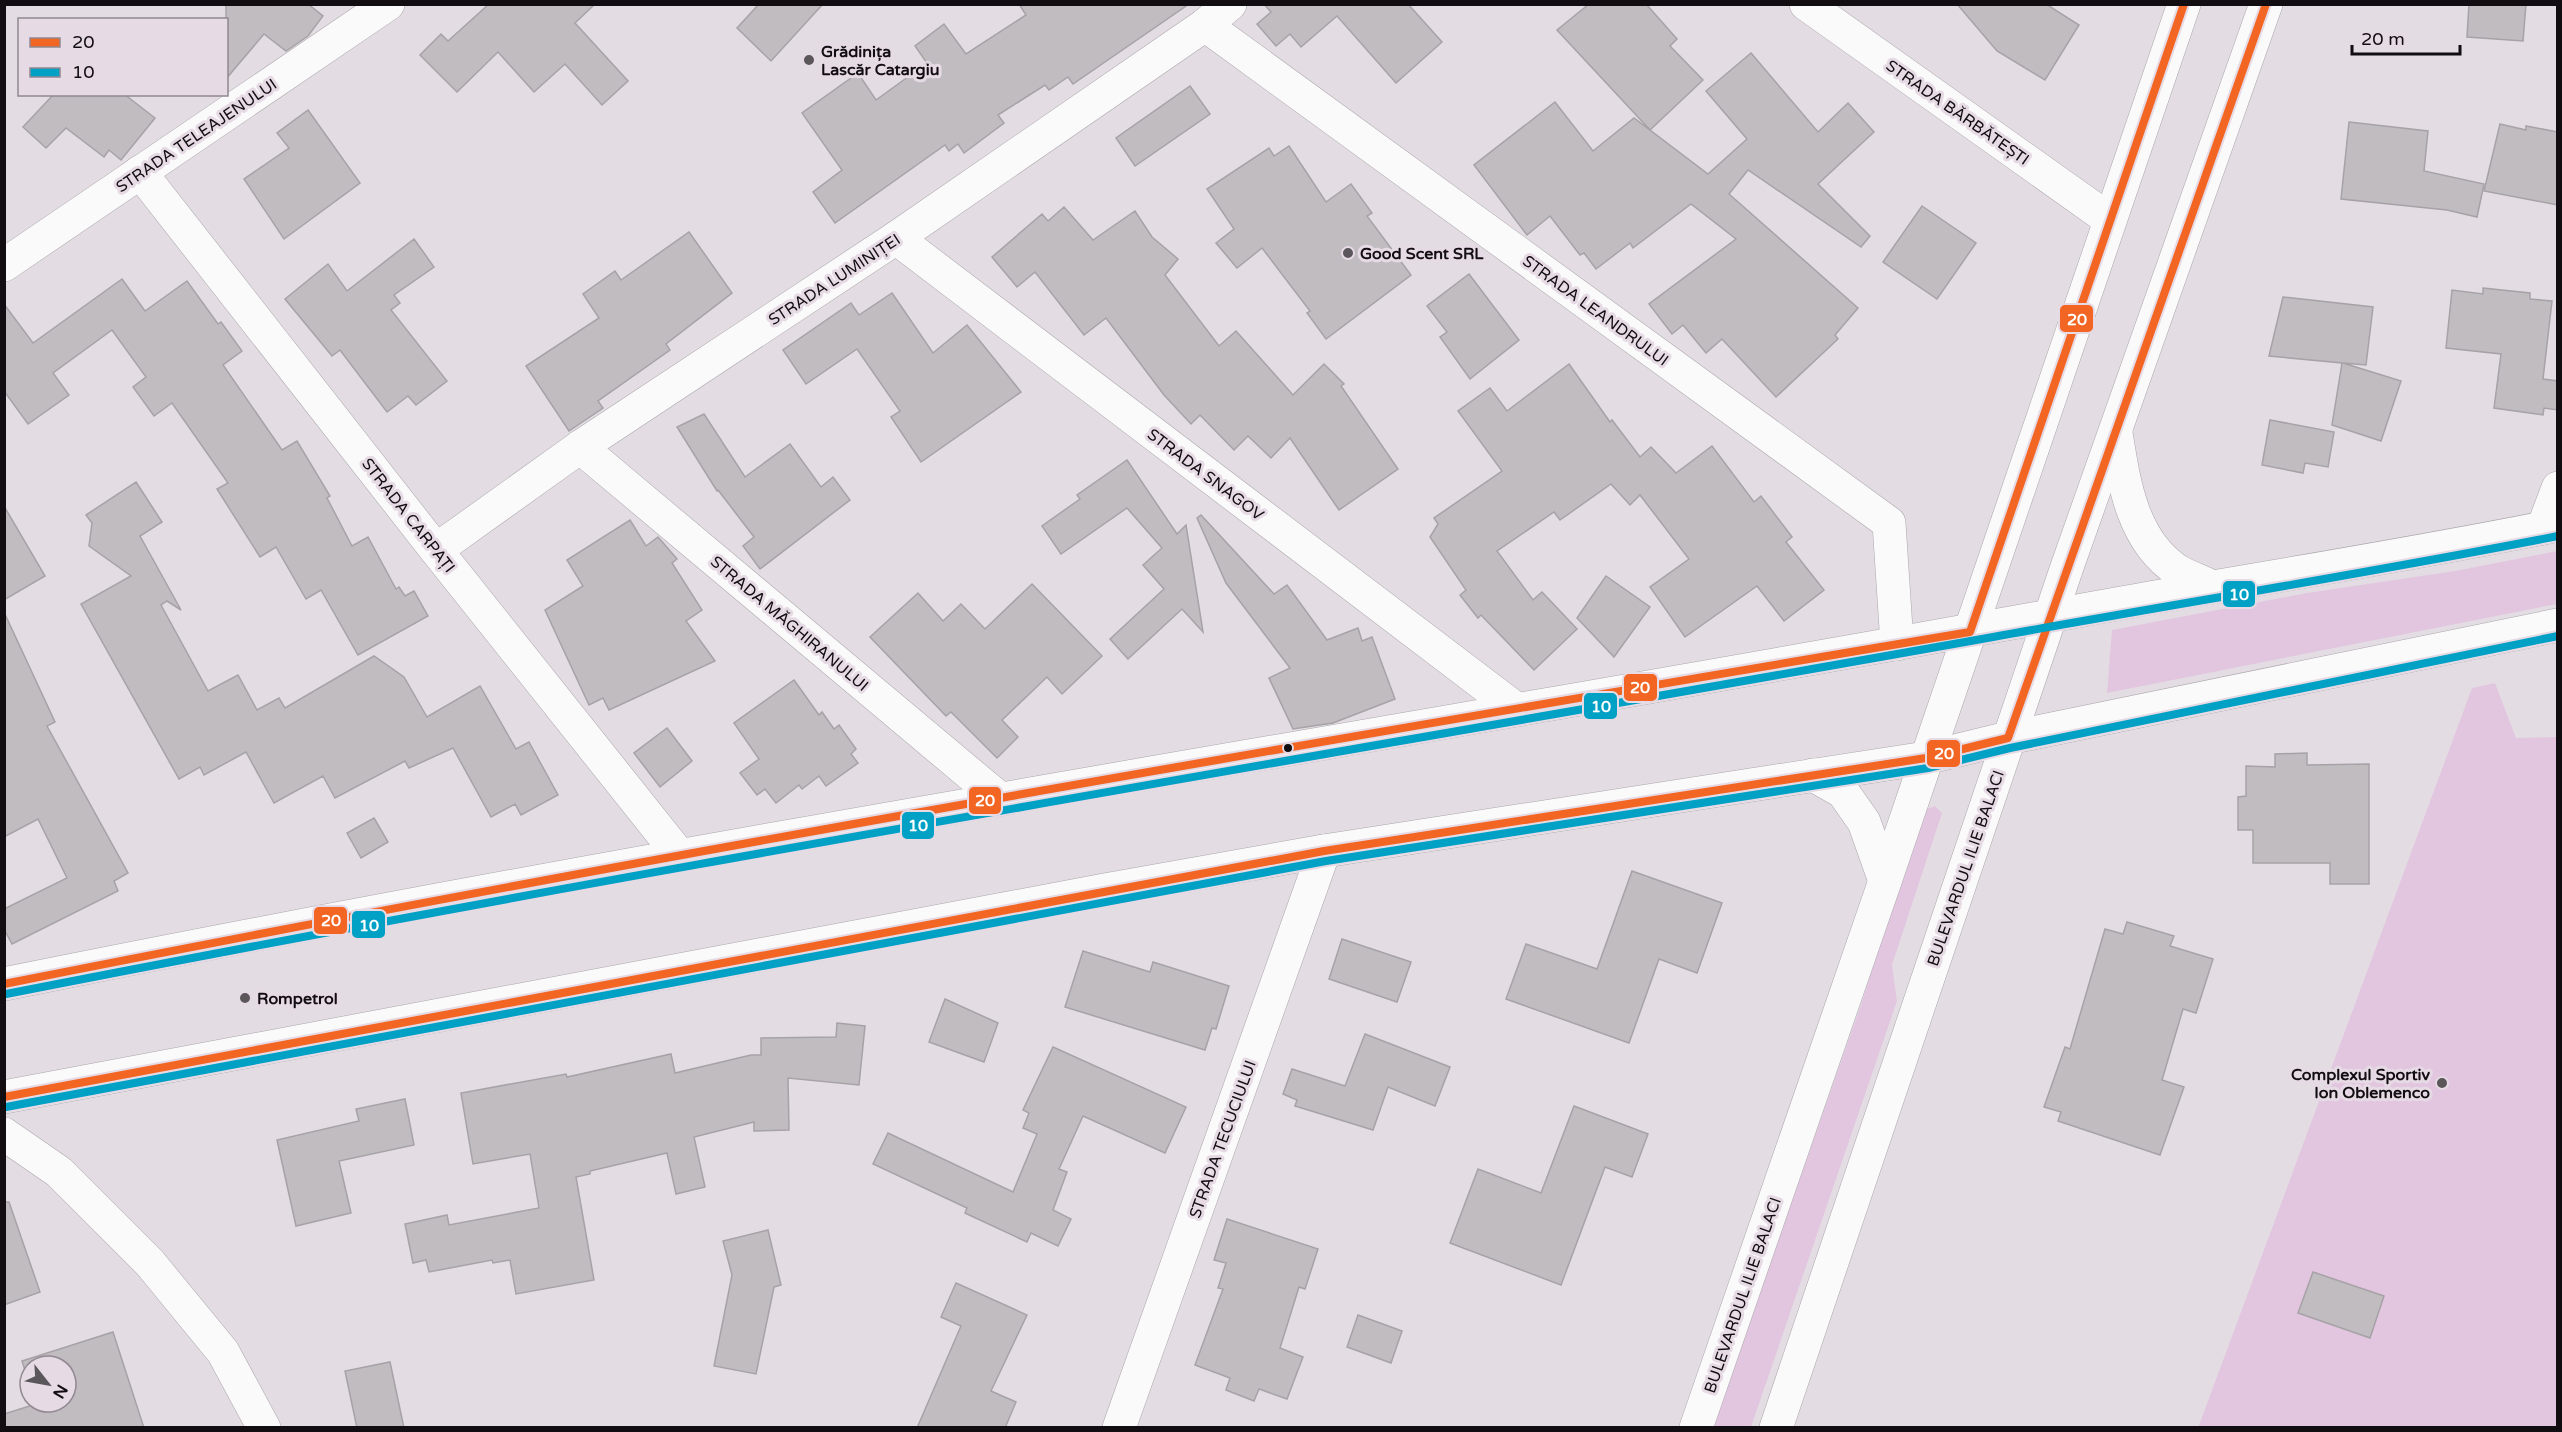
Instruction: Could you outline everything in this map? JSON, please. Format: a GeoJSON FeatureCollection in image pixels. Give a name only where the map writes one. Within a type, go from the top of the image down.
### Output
{"type":"FeatureCollection","features":[{"type":"Feature","properties":{"kind":"main road","name":"STRADA TELEAJENULUI"},"geometry":{"type":"LineString","coordinates":[[4,265],[388,4]]}},
{"type":"Feature","properties":{"kind":"main road","name":"STRADA LUMINIȚEI"},"geometry":{"type":"LineString","coordinates":[[436,550],[580,447],[896,238],[1205,25],[1230,4]]}},
{"type":"Feature","properties":{"kind":"main road","name":"STRADA BĂRBĂTEȘTI"},"geometry":{"type":"LineString","coordinates":[[1806,4],[2110,220]]}},
{"type":"Feature","properties":{"kind":"main road","name":"BULEVARDUL ILIE BALACI"},"geometry":{"type":"LineString","coordinates":[[1696,1428],[2184,4]]}},
{"type":"Feature","properties":{"kind":"main road","name":"BULEVARDUL ILIE BALACI"},"geometry":{"type":"LineString","coordinates":[[1776,1428],[2008,738],[2266,4]]}},
{"type":"Feature","properties":{"kind":"main road","name":"STRADA LEANDRULUI"},"geometry":{"type":"LineString","coordinates":[[1205,25],[1889,523],[1897,644]]}},
{"type":"Feature","properties":{"kind":"main road","name":"STRADA CARPAȚI"},"geometry":{"type":"LineString","coordinates":[[140,172],[436,550],[680,856]]}},
{"type":"Feature","properties":{"kind":"main road","name":"STRADA SNAGOV"},"geometry":{"type":"LineString","coordinates":[[896,238],[1516,709]]}},
{"type":"Feature","properties":{"kind":"main road"},"geometry":{"type":"LineString","coordinates":[[2116,429],[2122,472],[2140,530],[2157,554],[2178,571],[2212,587]]}},
{"type":"Feature","properties":{"kind":"main road","name":"STRADA MĂGHIRANULUI"},"geometry":{"type":"LineString","coordinates":[[580,447],[1000,799]]}},
{"type":"Feature","properties":{"kind":"main road"},"geometry":{"type":"LineString","coordinates":[[4,984],[232,938],[680,856],[1516,709],[1970,632],[2550,526],[2558,488]]}},
{"type":"Feature","properties":{"kind":"main road"},"geometry":{"type":"LineString","coordinates":[[4,1097],[1324,851],[1926,758],[2008,738],[2558,625]]}},
{"type":"Feature","properties":{"kind":"main road"},"geometry":{"type":"LineString","coordinates":[[1813,775],[1843,792],[1864,822],[1885,881]]}},
{"type":"Feature","properties":{"kind":"main road","name":"STRADA TECUCIULUI"},"geometry":{"type":"LineString","coordinates":[[1119,1428],[1324,851]]}},
{"type":"Feature","properties":{"kind":"main road"},"geometry":{"type":"LineString","coordinates":[[4,1134],[59,1172],[150,1263],[223,1352],[264,1428]]}},
{"type":"Feature","properties":{"kind":"shaded area"},"geometry":{"type":"Polygon","coordinates":[[[2557,551],[2557,604],[2107,693],[2112,630],[2307,593],[2455,571],[2557,551]]]}},
{"type":"Feature","properties":{"kind":"shaded area","name":"Complexul Sportiv Ion Oblemenco"},"geometry":{"type":"Polygon","coordinates":[[[2495,683],[2516,738],[2557,737],[2557,1427],[2198,1428],[2472,688],[2495,683]]]}},
{"type":"Feature","properties":{"kind":"shaded area"},"geometry":{"type":"Polygon","coordinates":[[[1935,806],[1942,813],[1892,965],[1897,1001],[1751,1427],[1712,1428],[1861,1005],[1922,811],[1935,806]]]}},
{"type":"Feature","properties":{"kind":"building"},"geometry":{"type":"Polygon","coordinates":[[[226,4],[308,4],[323,16],[308,36],[286,51],[264,34],[228,77],[228,18],[226,18],[226,4]]]}},
{"type":"Feature","properties":{"kind":"building"},"geometry":{"type":"Polygon","coordinates":[[[489,4],[595,4],[575,23],[628,81],[602,105],[565,64],[534,92],[498,52],[457,92],[420,55],[441,34],[448,41],[489,4]]]}},
{"type":"Feature","properties":{"kind":"building"},"geometry":{"type":"Polygon","coordinates":[[[759,4],[823,4],[771,61],[737,28],[759,4]]]}},
{"type":"Feature","properties":{"kind":"building"},"geometry":{"type":"Polygon","coordinates":[[[1019,4],[1189,4],[1073,84],[1068,77],[1049,90],[1045,85],[998,115],[1004,123],[964,153],[958,144],[949,151],[945,145],[835,223],[813,192],[842,170],[802,113],[858,73],[876,100],[927,63],[915,46],[944,24],[966,54],[1026,15],[1019,4]]]}},
{"type":"Feature","properties":{"kind":"building"},"geometry":{"type":"Polygon","coordinates":[[[1264,4],[1408,4],[1442,42],[1396,83],[1337,16],[1301,47],[1290,34],[1276,46],[1257,24],[1271,12],[1264,4]]]}},
{"type":"Feature","properties":{"kind":"building"},"geometry":{"type":"Polygon","coordinates":[[[1589,4],[1646,4],[1677,39],[1670,46],[1703,80],[1650,130],[1557,30],[1589,4]]]}},
{"type":"Feature","properties":{"kind":"building"},"geometry":{"type":"Polygon","coordinates":[[[1957,4],[2046,4],[2079,25],[2045,80],[1997,51],[1957,4]]]}},
{"type":"Feature","properties":{"kind":"building"},"geometry":{"type":"Polygon","coordinates":[[[2469,4],[2526,4],[2523,41],[2467,37],[2469,4]]]}},
{"type":"Feature","properties":{"kind":"building"},"geometry":{"type":"Polygon","coordinates":[[[1751,53],[1818,132],[1848,103],[1874,132],[1818,184],[1870,236],[1861,247],[1748,170],[1729,194],[1858,308],[1835,335],[1838,339],[1776,397],[1722,339],[1706,353],[1683,325],[1672,334],[1649,304],[1736,239],[1691,204],[1633,248],[1630,243],[1596,269],[1584,253],[1580,255],[1550,216],[1527,235],[1474,165],[1555,102],[1593,151],[1634,118],[1708,174],[1747,139],[1706,91],[1751,53]]]}},
{"type":"Feature","properties":{"kind":"building"},"geometry":{"type":"Polygon","coordinates":[[[1190,86],[1210,114],[1135,166],[1116,138],[1190,86]]]}},
{"type":"Feature","properties":{"kind":"building"},"geometry":{"type":"Polygon","coordinates":[[[52,96],[127,96],[155,118],[121,160],[109,150],[104,157],[66,128],[46,148],[23,127],[52,96]]]}},
{"type":"Feature","properties":{"kind":"building"},"geometry":{"type":"Polygon","coordinates":[[[308,110],[360,183],[284,239],[244,179],[289,148],[277,133],[308,110]]]}},
{"type":"Feature","properties":{"kind":"building"},"geometry":{"type":"Polygon","coordinates":[[[2349,122],[2428,131],[2424,171],[2484,184],[2477,217],[2447,210],[2341,199],[2349,122]]]}},
{"type":"Feature","properties":{"kind":"building"},"geometry":{"type":"Polygon","coordinates":[[[2500,124],[2526,130],[2526,126],[2558,132],[2558,205],[2484,191],[2500,124]]]}},
{"type":"Feature","properties":{"kind":"building"},"geometry":{"type":"Polygon","coordinates":[[[1289,146],[1326,202],[1351,184],[1372,213],[1367,216],[1411,275],[1326,339],[1307,313],[1310,311],[1262,248],[1237,268],[1216,243],[1234,229],[1207,189],[1269,148],[1274,156],[1289,146]]]}},
{"type":"Feature","properties":{"kind":"building"},"geometry":{"type":"Polygon","coordinates":[[[1922,206],[1976,243],[1937,299],[1883,262],[1922,206]]]}},
{"type":"Feature","properties":{"kind":"building"},"geometry":{"type":"Polygon","coordinates":[[[1064,207],[1093,240],[1135,211],[1152,237],[1178,259],[1165,275],[1219,346],[1236,331],[1293,395],[1324,364],[1344,384],[1341,386],[1398,469],[1339,510],[1290,438],[1271,458],[1248,436],[1234,450],[1200,415],[1191,424],[1164,395],[1106,318],[1084,335],[1035,272],[1017,287],[992,257],[1042,214],[1048,221],[1064,207]]]}},
{"type":"Feature","properties":{"kind":"building"},"geometry":{"type":"Polygon","coordinates":[[[689,232],[732,293],[666,344],[670,350],[598,401],[603,408],[569,431],[526,366],[599,318],[583,294],[615,271],[621,280],[689,232]]]}},
{"type":"Feature","properties":{"kind":"building"},"geometry":{"type":"Polygon","coordinates":[[[414,239],[434,267],[394,295],[400,303],[391,310],[447,381],[416,405],[408,396],[387,412],[340,350],[332,356],[285,299],[328,264],[347,291],[414,239]]]}},
{"type":"Feature","properties":{"kind":"building"},"geometry":{"type":"Polygon","coordinates":[[[1469,274],[1519,340],[1470,379],[1440,337],[1447,332],[1427,306],[1469,274]]]}},
{"type":"Feature","properties":{"kind":"building"},"geometry":{"type":"Polygon","coordinates":[[[122,279],[145,311],[187,281],[218,324],[221,322],[242,351],[223,365],[282,450],[297,441],[330,496],[327,498],[352,546],[368,537],[396,589],[399,587],[405,596],[414,591],[428,616],[358,655],[321,590],[306,599],[276,547],[260,557],[217,489],[228,483],[172,403],[154,416],[133,387],[146,377],[112,330],[53,373],[69,395],[28,424],[4,391],[4,304],[33,343],[122,279]]]}},
{"type":"Feature","properties":{"kind":"building"},"geometry":{"type":"Polygon","coordinates":[[[2483,288],[2530,293],[2530,299],[2552,301],[2543,379],[2558,381],[2558,410],[2544,408],[2543,415],[2494,408],[2501,354],[2446,348],[2452,290],[2483,294],[2483,288]]]}},
{"type":"Feature","properties":{"kind":"building"},"geometry":{"type":"Polygon","coordinates":[[[892,293],[933,353],[967,325],[1021,392],[921,462],[891,417],[900,411],[857,349],[806,384],[783,350],[851,303],[859,315],[892,293]]]}},
{"type":"Feature","properties":{"kind":"building"},"geometry":{"type":"Polygon","coordinates":[[[2283,297],[2373,307],[2366,365],[2343,363],[2401,381],[2381,441],[2332,425],[2342,363],[2269,356],[2283,297]]]}},
{"type":"Feature","properties":{"kind":"building"},"geometry":{"type":"Polygon","coordinates":[[[1569,364],[1610,422],[1612,420],[1640,457],[1651,447],[1676,473],[1712,446],[1754,502],[1761,496],[1792,537],[1786,542],[1824,590],[1784,621],[1757,586],[1685,637],[1650,587],[1689,559],[1640,495],[1630,505],[1611,484],[1560,520],[1554,512],[1497,551],[1533,600],[1542,592],[1577,629],[1534,670],[1481,615],[1478,618],[1460,595],[1466,590],[1430,537],[1438,524],[1434,518],[1502,471],[1458,411],[1490,388],[1507,411],[1569,364]]]}},
{"type":"Feature","properties":{"kind":"building"},"geometry":{"type":"Polygon","coordinates":[[[704,414],[745,477],[790,444],[821,487],[833,477],[850,500],[760,569],[743,546],[754,537],[717,491],[677,427],[704,414]]]}},
{"type":"Feature","properties":{"kind":"building"},"geometry":{"type":"Polygon","coordinates":[[[2270,420],[2334,432],[2328,467],[2305,463],[2303,473],[2262,465],[2270,420]]]}},
{"type":"Feature","properties":{"kind":"building"},"geometry":{"type":"Polygon","coordinates":[[[1127,460],[1177,534],[1186,525],[1203,632],[1182,609],[1128,659],[1110,639],[1164,589],[1143,565],[1162,548],[1127,508],[1061,554],[1042,526],[1080,499],[1077,495],[1127,460]]]}},
{"type":"Feature","properties":{"kind":"building"},"geometry":{"type":"Polygon","coordinates":[[[136,482],[162,522],[140,536],[181,610],[167,601],[161,605],[208,691],[238,675],[257,710],[279,698],[285,708],[374,656],[404,677],[427,717],[480,686],[516,749],[529,742],[558,795],[521,815],[515,804],[491,817],[453,748],[409,768],[405,761],[335,798],[323,776],[274,803],[246,752],[204,775],[200,767],[179,779],[81,604],[131,576],[89,546],[92,523],[86,515],[136,482]]]}},
{"type":"Feature","properties":{"kind":"building"},"geometry":{"type":"Polygon","coordinates":[[[4,506],[45,576],[4,600],[4,506]]]}},
{"type":"Feature","properties":{"kind":"building"},"geometry":{"type":"Polygon","coordinates":[[[1201,515],[1274,594],[1287,585],[1327,640],[1358,628],[1362,641],[1372,637],[1395,699],[1333,723],[1293,729],[1269,678],[1290,668],[1226,583],[1197,518],[1201,515]]]}},
{"type":"Feature","properties":{"kind":"building"},"geometry":{"type":"Polygon","coordinates":[[[630,520],[646,546],[658,537],[677,559],[672,563],[702,610],[686,621],[715,661],[609,710],[603,698],[589,705],[545,610],[583,586],[567,560],[630,520]]]}},
{"type":"Feature","properties":{"kind":"building"},"geometry":{"type":"Polygon","coordinates":[[[1606,576],[1650,607],[1614,657],[1577,618],[1606,576]]]}},
{"type":"Feature","properties":{"kind":"building"},"geometry":{"type":"Polygon","coordinates":[[[1032,584],[1102,656],[1062,694],[1047,677],[1002,720],[1018,737],[997,758],[951,712],[946,716],[870,637],[918,593],[943,621],[961,604],[985,629],[1032,584]]]}},
{"type":"Feature","properties":{"kind":"building"},"geometry":{"type":"Polygon","coordinates":[[[4,612],[55,722],[47,726],[128,873],[114,881],[118,891],[12,944],[4,929],[4,909],[67,878],[38,819],[4,837],[4,612]]]}},
{"type":"Feature","properties":{"kind":"building"},"geometry":{"type":"Polygon","coordinates":[[[794,680],[819,715],[822,712],[834,729],[839,725],[856,749],[851,754],[858,763],[826,786],[819,776],[802,789],[799,785],[776,803],[765,789],[757,795],[740,773],[759,759],[734,723],[794,680]]]}},
{"type":"Feature","properties":{"kind":"building"},"geometry":{"type":"Polygon","coordinates":[[[667,728],[692,761],[660,787],[634,753],[667,728]]]}},
{"type":"Feature","properties":{"kind":"building"},"geometry":{"type":"Polygon","coordinates":[[[2307,753],[2307,765],[2369,764],[2369,884],[2330,884],[2330,863],[2253,863],[2253,830],[2238,830],[2238,797],[2246,796],[2246,766],[2275,767],[2275,754],[2307,753]]]}},
{"type":"Feature","properties":{"kind":"building"},"geometry":{"type":"Polygon","coordinates":[[[374,818],[388,842],[361,858],[347,833],[374,818]]]}},
{"type":"Feature","properties":{"kind":"building"},"geometry":{"type":"Polygon","coordinates":[[[1632,871],[1722,903],[1697,973],[1659,959],[1629,1043],[1506,999],[1526,944],[1597,969],[1632,871]]]}},
{"type":"Feature","properties":{"kind":"building"},"geometry":{"type":"Polygon","coordinates":[[[2127,922],[2174,936],[2170,946],[2213,959],[2196,1013],[2183,1009],[2162,1080],[2184,1087],[2160,1155],[2058,1121],[2061,1112],[2044,1107],[2065,1047],[2070,1049],[2105,929],[2123,934],[2127,922]]]}},
{"type":"Feature","properties":{"kind":"building"},"geometry":{"type":"Polygon","coordinates":[[[1342,939],[1411,962],[1397,1002],[1329,979],[1342,939]]]}},
{"type":"Feature","properties":{"kind":"building"},"geometry":{"type":"Polygon","coordinates":[[[1083,951],[1150,972],[1153,962],[1229,986],[1216,1029],[1212,1028],[1205,1050],[1065,1007],[1083,951]]]}},
{"type":"Feature","properties":{"kind":"building"},"geometry":{"type":"Polygon","coordinates":[[[945,999],[998,1023],[984,1062],[929,1042],[945,999]]]}},
{"type":"Feature","properties":{"kind":"building"},"geometry":{"type":"Polygon","coordinates":[[[837,1023],[865,1026],[859,1085],[788,1078],[789,1130],[754,1131],[754,1122],[694,1137],[705,1187],[676,1194],[667,1153],[590,1171],[590,1174],[576,1177],[594,1280],[516,1294],[510,1260],[493,1263],[492,1260],[429,1272],[426,1260],[413,1263],[405,1224],[447,1215],[449,1225],[539,1208],[530,1154],[473,1164],[461,1093],[566,1074],[567,1077],[671,1054],[675,1073],[751,1055],[761,1055],[761,1038],[836,1037],[837,1023]]]}},
{"type":"Feature","properties":{"kind":"building"},"geometry":{"type":"Polygon","coordinates":[[[1365,1034],[1450,1067],[1435,1106],[1388,1087],[1373,1130],[1295,1106],[1297,1100],[1283,1094],[1292,1069],[1345,1086],[1365,1034]]]}},
{"type":"Feature","properties":{"kind":"building"},"geometry":{"type":"Polygon","coordinates":[[[1053,1047],[1186,1107],[1165,1153],[1083,1116],[1059,1169],[1067,1172],[1053,1210],[1071,1219],[1058,1246],[1031,1233],[1027,1242],[965,1213],[967,1208],[873,1164],[888,1133],[1013,1192],[1037,1134],[1023,1128],[1029,1113],[1023,1110],[1053,1047]]]}},
{"type":"Feature","properties":{"kind":"building"},"geometry":{"type":"Polygon","coordinates":[[[405,1099],[414,1145],[339,1161],[351,1213],[296,1226],[277,1140],[359,1121],[356,1109],[405,1099]]]}},
{"type":"Feature","properties":{"kind":"building"},"geometry":{"type":"Polygon","coordinates":[[[1574,1106],[1648,1134],[1632,1177],[1605,1167],[1561,1285],[1450,1243],[1478,1169],[1541,1193],[1574,1106]]]}},
{"type":"Feature","properties":{"kind":"building"},"geometry":{"type":"Polygon","coordinates":[[[4,1202],[9,1202],[40,1292],[4,1305],[4,1202]]]}},
{"type":"Feature","properties":{"kind":"building"},"geometry":{"type":"Polygon","coordinates":[[[1227,1219],[1318,1249],[1305,1289],[1299,1287],[1280,1348],[1303,1357],[1287,1399],[1259,1389],[1254,1401],[1226,1390],[1230,1378],[1195,1365],[1223,1289],[1218,1288],[1226,1263],[1214,1260],[1227,1219]]]}},
{"type":"Feature","properties":{"kind":"building"},"geometry":{"type":"Polygon","coordinates":[[[768,1230],[781,1285],[774,1287],[756,1374],[714,1366],[732,1275],[723,1241],[768,1230]]]}},
{"type":"Feature","properties":{"kind":"building"},"geometry":{"type":"Polygon","coordinates":[[[2313,1272],[2384,1296],[2370,1338],[2298,1313],[2313,1272]]]}},
{"type":"Feature","properties":{"kind":"building"},"geometry":{"type":"Polygon","coordinates":[[[956,1283],[1027,1315],[991,1391],[1016,1402],[1005,1428],[917,1428],[961,1326],[941,1317],[956,1283]]]}},
{"type":"Feature","properties":{"kind":"building"},"geometry":{"type":"Polygon","coordinates":[[[1358,1315],[1402,1331],[1391,1363],[1347,1347],[1358,1315]]]}},
{"type":"Feature","properties":{"kind":"building"},"geometry":{"type":"Polygon","coordinates":[[[113,1332],[144,1428],[4,1428],[4,1414],[18,1410],[18,1414],[78,1414],[78,1354],[44,1354],[113,1332]]]}},
{"type":"Feature","properties":{"kind":"building"},"geometry":{"type":"Polygon","coordinates":[[[390,1362],[404,1428],[357,1428],[345,1371],[390,1362]]]}},
{"type":"Feature","properties":{"kind":"transit line","name":"20"},"geometry":{"type":"LineString","coordinates":[[4,984],[740,844],[1232,757],[1970,632],[2184,4]]}},
{"type":"Feature","properties":{"kind":"transit line","name":"20"},"geometry":{"type":"LineString","coordinates":[[4,1097],[1324,851],[1926,758],[2008,738],[2266,4]]}},
{"type":"Feature","properties":{"kind":"transit line","name":"10"},"geometry":{"type":"LineString","coordinates":[[6,994],[751,855],[2558,536]]}},
{"type":"Feature","properties":{"kind":"transit line","name":"10"},"geometry":{"type":"LineString","coordinates":[[6,1107],[1326,861],[1928,768],[2010,748],[2558,636]]}},
{"type":"Feature","properties":{"kind":"place","name":"Grădinița Lascăr Catargiu"},"geometry":{"type":"Point","coordinates":[809,60]}},
{"type":"Feature","properties":{"kind":"place","name":"Good Scent SRL"},"geometry":{"type":"Point","coordinates":[1348,253]}},
{"type":"Feature","properties":{"kind":"place","name":"Rompetrol"},"geometry":{"type":"Point","coordinates":[245,998]}},
{"type":"Feature","properties":{"kind":"place","name":"Complexul Sportiv Ion Oblemenco"},"geometry":{"type":"Point","coordinates":[2442,1083]}}]}
